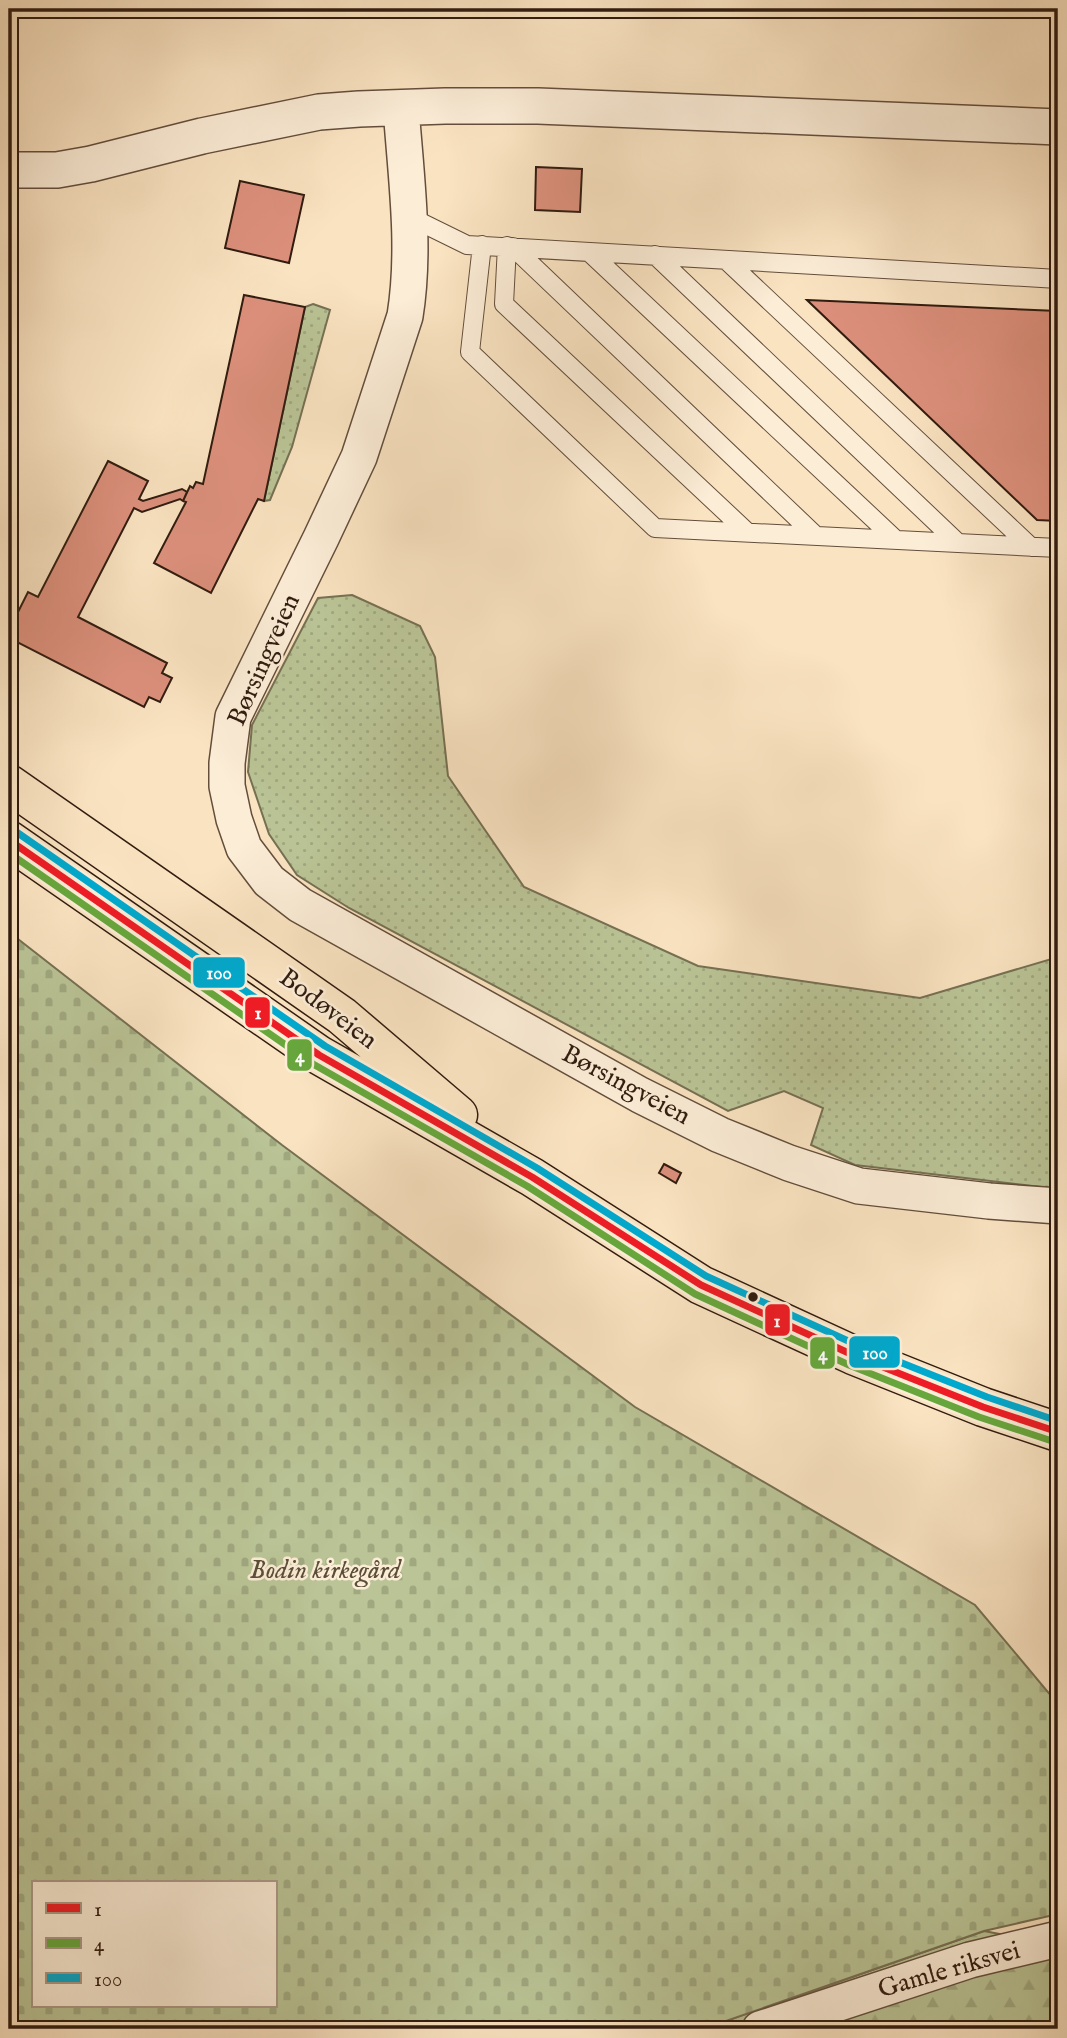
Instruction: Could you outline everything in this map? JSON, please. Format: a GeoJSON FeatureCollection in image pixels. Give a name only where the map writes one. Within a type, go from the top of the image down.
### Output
{"type":"FeatureCollection","features":[{"type":"Feature","properties":{"kind":"main road","name":"Bodøveien"},"geometry":{"type":"LineString","coordinates":[[9,784],[342,1016],[532,1177]]}},
{"type":"Feature","properties":{"kind":"main road","name":"Bodøveien"},"geometry":{"type":"LineString","coordinates":[[9,839],[320,1055],[532,1177],[701,1285],[853,1355],[983,1407],[1058,1432]]}},
{"type":"Feature","properties":{"kind":"street"},"geometry":{"type":"LineString","coordinates":[[9,170],[57,170],[91,164],[202,136],[319,112],[445,106],[538,106],[1058,127]]}},
{"type":"Feature","properties":{"kind":"street","name":"Børsingveien"},"geometry":{"type":"LineString","coordinates":[[401,108],[410,270],[405,316],[359,457],[233,717],[227,786],[244,848],[269,881],[300,905],[640,1095],[720,1135],[789,1163],[859,1185],[989,1201],[1058,1206]]}},
{"type":"Feature","properties":{"kind":"street","name":"Gamle riksvei"},"geometry":{"type":"LineString","coordinates":[[761,2029],[970,1960],[1058,1938]]}},
{"type":"Feature","properties":{"kind":"lane"},"geometry":{"type":"LineString","coordinates":[[408,216],[467,244],[1058,279]]}},
{"type":"Feature","properties":{"kind":"lane"},"geometry":{"type":"LineString","coordinates":[[482,245],[470,352],[655,528],[1058,548]]}},
{"type":"Feature","properties":{"kind":"lane"},"geometry":{"type":"LineString","coordinates":[[510,247],[503,304],[747,533]]}},
{"type":"Feature","properties":{"kind":"lane"},"geometry":{"type":"LineString","coordinates":[[510,247],[816,536]]}},
{"type":"Feature","properties":{"kind":"lane"},"geometry":{"type":"LineString","coordinates":[[589,252],[895,540]]}},
{"type":"Feature","properties":{"kind":"lane"},"geometry":{"type":"LineString","coordinates":[[655,255],[958,543]]}},
{"type":"Feature","properties":{"kind":"lane"},"geometry":{"type":"LineString","coordinates":[[726,260],[1031,547]]}},
{"type":"Feature","properties":{"kind":"green space"},"geometry":{"type":"Polygon","coordinates":[[[313,304],[330,310],[292,447],[270,500],[264,501],[305,307],[313,304]]]}},
{"type":"Feature","properties":{"kind":"green space"},"geometry":{"type":"Polygon","coordinates":[[[352,595],[420,626],[435,657],[448,776],[524,887],[698,966],[920,998],[1058,957],[1058,1189],[855,1165],[811,1145],[823,1108],[784,1091],[728,1111],[349,908],[297,875],[269,834],[248,772],[252,725],[318,598],[352,595]]]}},
{"type":"Feature","properties":{"kind":"green space","name":"Bodin kirkegård"},"geometry":{"type":"Polygon","coordinates":[[[9,932],[282,1145],[635,1407],[975,1605],[1058,1704],[1058,1914],[984,1931],[703,2029],[9,2029],[9,932]]]}},
{"type":"Feature","properties":{"kind":"green space"},"geometry":{"type":"Polygon","coordinates":[[[984,1931],[1058,1945],[1058,2029],[703,2029],[984,1931]]]}},
{"type":"Feature","properties":{"kind":"building"},"geometry":{"type":"Polygon","coordinates":[[[536,167],[582,169],[580,212],[535,210],[536,167]]]}},
{"type":"Feature","properties":{"kind":"building"},"geometry":{"type":"Polygon","coordinates":[[[240,181],[304,195],[289,263],[225,248],[240,181]]]}},
{"type":"Feature","properties":{"kind":"building"},"geometry":{"type":"Polygon","coordinates":[[[244,295],[305,307],[264,501],[258,499],[211,593],[154,563],[186,502],[183,501],[190,486],[193,488],[196,482],[203,484],[244,295]]]}},
{"type":"Feature","properties":{"kind":"building"},"geometry":{"type":"Polygon","coordinates":[[[807,300],[1058,311],[1058,521],[1037,520],[807,300]]]}},
{"type":"Feature","properties":{"kind":"building"},"geometry":{"type":"Polygon","coordinates":[[[108,461],[148,481],[139,499],[143,501],[182,489],[187,492],[183,501],[180,499],[142,512],[134,508],[78,617],[167,663],[162,673],[172,678],[160,702],[149,697],[144,707],[9,638],[9,630],[28,592],[38,597],[108,461]]]}},
{"type":"Feature","properties":{"kind":"building"},"geometry":{"type":"Polygon","coordinates":[[[664,1164],[681,1173],[676,1183],[659,1173],[664,1164]]]}},
{"type":"Feature","properties":{"kind":"transit line","name":"100"},"geometry":{"type":"LineString","coordinates":[[15,831],[325,1046],[537,1168],[706,1276],[857,1345],[987,1397],[1058,1421]]}},
{"type":"Feature","properties":{"kind":"transit line","name":"1"},"geometry":{"type":"LineString","coordinates":[[9,840],[319,1055],[532,1177],[701,1285],[853,1355],[983,1407],[1058,1432]]}},
{"type":"Feature","properties":{"kind":"transit line","name":"4"},"geometry":{"type":"LineString","coordinates":[[9,853],[313,1064],[527,1186],[695,1294],[849,1365],[979,1417],[1055,1442]]}}]}
